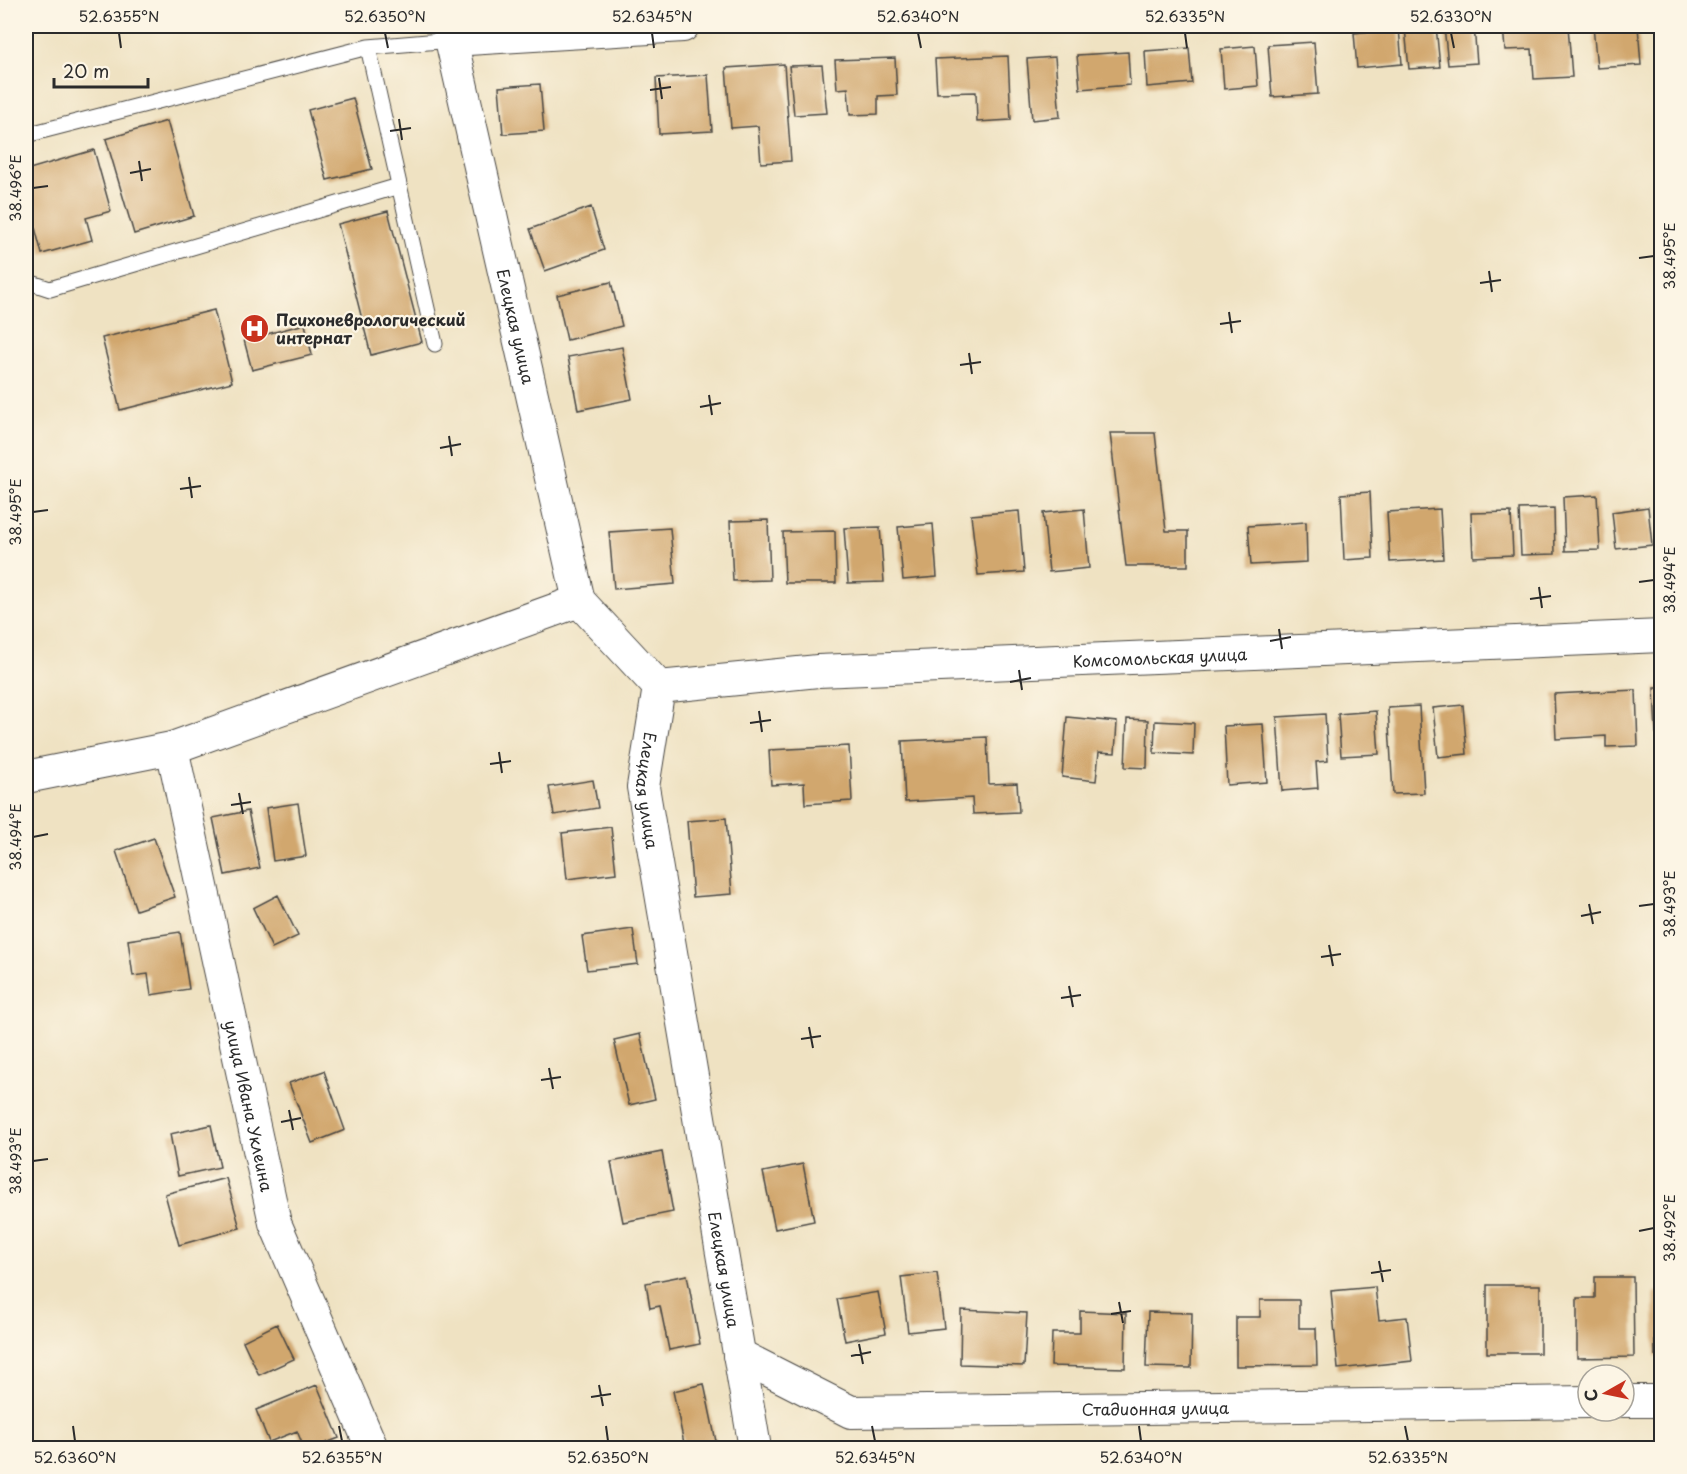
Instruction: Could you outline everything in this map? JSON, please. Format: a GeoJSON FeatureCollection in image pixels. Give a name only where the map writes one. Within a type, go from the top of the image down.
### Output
{"type":"FeatureCollection","features":[{"type":"Feature","properties":{"kind":"street"},"geometry":{"type":"LineString","coordinates":[[450,33],[683,26]]}},
{"type":"Feature","properties":{"kind":"street","name":"Елецкая улица"},"geometry":{"type":"LineString","coordinates":[[450,33],[579,601]]}},
{"type":"Feature","properties":{"kind":"street"},"geometry":{"type":"LineString","coordinates":[[26,777],[172,748],[579,601],[659,687]]}},
{"type":"Feature","properties":{"kind":"street","name":"Комсомольская улица"},"geometry":{"type":"LineString","coordinates":[[659,687],[818,671],[1662,636]]}},
{"type":"Feature","properties":{"kind":"street","name":"Елецкая улица"},"geometry":{"type":"LineString","coordinates":[[659,687],[643,787],[755,1449]]}},
{"type":"Feature","properties":{"kind":"street","name":"улица Ивана Уклеина"},"geometry":{"type":"LineString","coordinates":[[172,748],[275,1223],[372,1449]]}},
{"type":"Feature","properties":{"kind":"street","name":"Стадионная улица"},"geometry":{"type":"LineString","coordinates":[[739,1354],[850,1412],[1576,1402]]}},
{"type":"Feature","properties":{"kind":"street"},"geometry":{"type":"LineString","coordinates":[[1636,1401],[1662,1401]]}},
{"type":"Feature","properties":{"kind":"lane"},"geometry":{"type":"LineString","coordinates":[[26,135],[368,47],[450,33]]}},
{"type":"Feature","properties":{"kind":"lane"},"geometry":{"type":"LineString","coordinates":[[368,47],[435,344]]}},
{"type":"Feature","properties":{"kind":"lane"},"geometry":{"type":"LineString","coordinates":[[26,281],[50,289],[399,186]]}},
{"type":"Feature","properties":{"kind":"building"},"geometry":{"type":"Polygon","coordinates":[[[1436,26],[1440,67],[1409,69],[1405,28],[1436,26]]]}},
{"type":"Feature","properties":{"kind":"building"},"geometry":{"type":"Polygon","coordinates":[[[1444,26],[1474,26],[1477,63],[1448,65],[1444,26]]]}},
{"type":"Feature","properties":{"kind":"building"},"geometry":{"type":"Polygon","coordinates":[[[1503,26],[1568,26],[1572,77],[1534,79],[1532,49],[1505,50],[1503,26]]]}},
{"type":"Feature","properties":{"kind":"building"},"geometry":{"type":"Polygon","coordinates":[[[1593,26],[1638,26],[1641,65],[1597,68],[1593,26]]]}},
{"type":"Feature","properties":{"kind":"building"},"geometry":{"type":"Polygon","coordinates":[[[1399,28],[1402,64],[1357,68],[1354,33],[1399,28]]]}},
{"type":"Feature","properties":{"kind":"building"},"geometry":{"type":"Polygon","coordinates":[[[1314,42],[1318,94],[1272,97],[1268,45],[1314,42]]]}},
{"type":"Feature","properties":{"kind":"building"},"geometry":{"type":"Polygon","coordinates":[[[1255,46],[1258,86],[1224,89],[1221,49],[1255,46]]]}},
{"type":"Feature","properties":{"kind":"building"},"geometry":{"type":"Polygon","coordinates":[[[1189,48],[1192,83],[1147,87],[1145,51],[1189,48]]]}},
{"type":"Feature","properties":{"kind":"building"},"geometry":{"type":"Polygon","coordinates":[[[1128,52],[1130,85],[1080,89],[1077,55],[1128,52]]]}},
{"type":"Feature","properties":{"kind":"building"},"geometry":{"type":"Polygon","coordinates":[[[1008,56],[1011,120],[977,122],[976,92],[937,93],[935,59],[1008,56]]]}},
{"type":"Feature","properties":{"kind":"building"},"geometry":{"type":"Polygon","coordinates":[[[1055,57],[1060,117],[1032,120],[1027,59],[1055,57]]]}},
{"type":"Feature","properties":{"kind":"building"},"geometry":{"type":"Polygon","coordinates":[[[895,58],[897,95],[878,96],[878,114],[850,115],[848,88],[837,89],[835,60],[895,58]]]}},
{"type":"Feature","properties":{"kind":"building"},"geometry":{"type":"Polygon","coordinates":[[[784,64],[791,161],[761,163],[758,126],[731,128],[726,68],[784,64]]]}},
{"type":"Feature","properties":{"kind":"building"},"geometry":{"type":"Polygon","coordinates":[[[822,65],[827,113],[794,115],[789,66],[822,65]]]}},
{"type":"Feature","properties":{"kind":"building"},"geometry":{"type":"Polygon","coordinates":[[[708,75],[712,131],[659,134],[656,78],[708,75]]]}},
{"type":"Feature","properties":{"kind":"building"},"geometry":{"type":"Polygon","coordinates":[[[540,84],[544,131],[503,134],[499,87],[540,84]]]}},
{"type":"Feature","properties":{"kind":"building"},"geometry":{"type":"Polygon","coordinates":[[[353,98],[372,169],[327,180],[308,110],[353,98]]]}},
{"type":"Feature","properties":{"kind":"building"},"geometry":{"type":"Polygon","coordinates":[[[167,121],[194,216],[134,234],[106,139],[167,121]]]}},
{"type":"Feature","properties":{"kind":"building"},"geometry":{"type":"Polygon","coordinates":[[[94,150],[111,211],[86,218],[92,240],[42,254],[26,194],[26,170],[94,150]]]}},
{"type":"Feature","properties":{"kind":"building"},"geometry":{"type":"Polygon","coordinates":[[[591,207],[604,250],[545,271],[530,229],[591,207]]]}},
{"type":"Feature","properties":{"kind":"building"},"geometry":{"type":"Polygon","coordinates":[[[388,211],[422,342],[371,355],[338,224],[388,211]]]}},
{"type":"Feature","properties":{"kind":"building"},"geometry":{"type":"Polygon","coordinates":[[[611,282],[622,326],[567,340],[557,295],[611,282]]]}},
{"type":"Feature","properties":{"kind":"building"},"geometry":{"type":"Polygon","coordinates":[[[214,310],[232,382],[120,410],[102,338],[214,310]]]}},
{"type":"Feature","properties":{"kind":"building"},"geometry":{"type":"Polygon","coordinates":[[[305,324],[312,355],[252,370],[244,340],[305,324]]]}},
{"type":"Feature","properties":{"kind":"building"},"geometry":{"type":"Polygon","coordinates":[[[622,347],[632,399],[578,410],[568,357],[622,347]]]}},
{"type":"Feature","properties":{"kind":"building"},"geometry":{"type":"Polygon","coordinates":[[[1110,433],[1155,433],[1166,531],[1188,531],[1188,566],[1126,566],[1110,433]]]}},
{"type":"Feature","properties":{"kind":"building"},"geometry":{"type":"Polygon","coordinates":[[[1370,492],[1373,558],[1344,560],[1341,494],[1370,492]]]}},
{"type":"Feature","properties":{"kind":"building"},"geometry":{"type":"Polygon","coordinates":[[[1597,495],[1600,550],[1565,551],[1563,497],[1597,495]]]}},
{"type":"Feature","properties":{"kind":"building"},"geometry":{"type":"Polygon","coordinates":[[[1648,507],[1652,545],[1616,549],[1612,512],[1648,507]]]}},
{"type":"Feature","properties":{"kind":"building"},"geometry":{"type":"Polygon","coordinates":[[[1554,508],[1555,554],[1521,555],[1519,509],[1554,508]]]}},
{"type":"Feature","properties":{"kind":"building"},"geometry":{"type":"Polygon","coordinates":[[[1084,509],[1089,568],[1049,572],[1043,513],[1084,509]]]}},
{"type":"Feature","properties":{"kind":"building"},"geometry":{"type":"Polygon","coordinates":[[[1440,509],[1443,559],[1390,562],[1387,512],[1440,509]]]}},
{"type":"Feature","properties":{"kind":"building"},"geometry":{"type":"Polygon","coordinates":[[[1019,511],[1024,572],[978,575],[971,515],[1019,511]]]}},
{"type":"Feature","properties":{"kind":"building"},"geometry":{"type":"Polygon","coordinates":[[[1511,512],[1513,555],[1473,557],[1471,513],[1511,512]]]}},
{"type":"Feature","properties":{"kind":"building"},"geometry":{"type":"Polygon","coordinates":[[[768,520],[770,580],[733,581],[730,521],[768,520]]]}},
{"type":"Feature","properties":{"kind":"building"},"geometry":{"type":"Polygon","coordinates":[[[1306,522],[1307,562],[1251,565],[1248,526],[1306,522]]]}},
{"type":"Feature","properties":{"kind":"building"},"geometry":{"type":"Polygon","coordinates":[[[933,524],[937,577],[903,580],[898,527],[933,524]]]}},
{"type":"Feature","properties":{"kind":"building"},"geometry":{"type":"Polygon","coordinates":[[[880,527],[884,582],[848,583],[844,528],[880,527]]]}},
{"type":"Feature","properties":{"kind":"building"},"geometry":{"type":"Polygon","coordinates":[[[670,528],[675,584],[614,589],[609,532],[670,528]]]}},
{"type":"Feature","properties":{"kind":"building"},"geometry":{"type":"Polygon","coordinates":[[[835,531],[836,583],[785,583],[783,532],[835,531]]]}},
{"type":"Feature","properties":{"kind":"building"},"geometry":{"type":"Polygon","coordinates":[[[1654,688],[1662,688],[1662,733],[1656,733],[1654,688]]]}},
{"type":"Feature","properties":{"kind":"building"},"geometry":{"type":"Polygon","coordinates":[[[1636,690],[1638,746],[1606,747],[1606,736],[1556,739],[1554,694],[1636,690]]]}},
{"type":"Feature","properties":{"kind":"building"},"geometry":{"type":"Polygon","coordinates":[[[1463,705],[1467,754],[1438,757],[1433,708],[1463,705]]]}},
{"type":"Feature","properties":{"kind":"building"},"geometry":{"type":"Polygon","coordinates":[[[1419,706],[1424,793],[1393,794],[1388,708],[1419,706]]]}},
{"type":"Feature","properties":{"kind":"building"},"geometry":{"type":"Polygon","coordinates":[[[1376,711],[1379,754],[1341,756],[1338,714],[1376,711]]]}},
{"type":"Feature","properties":{"kind":"building"},"geometry":{"type":"Polygon","coordinates":[[[1325,714],[1328,761],[1316,762],[1318,788],[1282,791],[1277,717],[1325,714]]]}},
{"type":"Feature","properties":{"kind":"building"},"geometry":{"type":"Polygon","coordinates":[[[1067,717],[1117,722],[1115,753],[1099,752],[1096,781],[1062,777],[1067,717]]]}},
{"type":"Feature","properties":{"kind":"building"},"geometry":{"type":"Polygon","coordinates":[[[1127,719],[1148,720],[1147,768],[1125,767],[1127,719]]]}},
{"type":"Feature","properties":{"kind":"building"},"geometry":{"type":"Polygon","coordinates":[[[1155,721],[1194,723],[1193,755],[1154,753],[1155,721]]]}},
{"type":"Feature","properties":{"kind":"building"},"geometry":{"type":"Polygon","coordinates":[[[1263,724],[1267,782],[1227,785],[1224,726],[1263,724]]]}},
{"type":"Feature","properties":{"kind":"building"},"geometry":{"type":"Polygon","coordinates":[[[987,737],[989,784],[1017,783],[1019,812],[973,814],[972,798],[905,802],[902,741],[987,737]]]}},
{"type":"Feature","properties":{"kind":"building"},"geometry":{"type":"Polygon","coordinates":[[[849,746],[852,801],[805,804],[804,783],[771,785],[769,750],[849,746]]]}},
{"type":"Feature","properties":{"kind":"building"},"geometry":{"type":"Polygon","coordinates":[[[593,780],[598,808],[554,815],[549,787],[593,780]]]}},
{"type":"Feature","properties":{"kind":"building"},"geometry":{"type":"Polygon","coordinates":[[[298,803],[306,856],[273,861],[266,808],[298,803]]]}},
{"type":"Feature","properties":{"kind":"building"},"geometry":{"type":"Polygon","coordinates":[[[248,811],[260,868],[225,875],[213,818],[248,811]]]}},
{"type":"Feature","properties":{"kind":"building"},"geometry":{"type":"Polygon","coordinates":[[[726,818],[732,894],[693,897],[687,821],[726,818]]]}},
{"type":"Feature","properties":{"kind":"building"},"geometry":{"type":"Polygon","coordinates":[[[611,827],[616,873],[567,879],[562,833],[611,827]]]}},
{"type":"Feature","properties":{"kind":"building"},"geometry":{"type":"Polygon","coordinates":[[[154,838],[175,897],[136,910],[116,851],[154,838]]]}},
{"type":"Feature","properties":{"kind":"building"},"geometry":{"type":"Polygon","coordinates":[[[278,895],[298,936],[272,948],[253,908],[278,895]]]}},
{"type":"Feature","properties":{"kind":"building"},"geometry":{"type":"Polygon","coordinates":[[[633,929],[638,964],[587,970],[582,936],[633,929]]]}},
{"type":"Feature","properties":{"kind":"building"},"geometry":{"type":"Polygon","coordinates":[[[180,932],[189,989],[151,995],[148,974],[133,976],[128,940],[180,932]]]}},
{"type":"Feature","properties":{"kind":"building"},"geometry":{"type":"Polygon","coordinates":[[[640,1034],[655,1099],[629,1105],[614,1040],[640,1034]]]}},
{"type":"Feature","properties":{"kind":"building"},"geometry":{"type":"Polygon","coordinates":[[[324,1071],[345,1130],[312,1143],[289,1083],[324,1071]]]}},
{"type":"Feature","properties":{"kind":"building"},"geometry":{"type":"Polygon","coordinates":[[[211,1125],[220,1167],[178,1176],[170,1134],[211,1125]]]}},
{"type":"Feature","properties":{"kind":"building"},"geometry":{"type":"Polygon","coordinates":[[[662,1152],[673,1212],[623,1222],[611,1162],[662,1152]]]}},
{"type":"Feature","properties":{"kind":"building"},"geometry":{"type":"Polygon","coordinates":[[[803,1164],[814,1221],[775,1229],[763,1172],[803,1164]]]}},
{"type":"Feature","properties":{"kind":"building"},"geometry":{"type":"Polygon","coordinates":[[[226,1178],[240,1228],[179,1245],[165,1194],[226,1178]]]}},
{"type":"Feature","properties":{"kind":"building"},"geometry":{"type":"Polygon","coordinates":[[[937,1273],[944,1328],[908,1332],[901,1277],[937,1273]]]}},
{"type":"Feature","properties":{"kind":"building"},"geometry":{"type":"Polygon","coordinates":[[[687,1275],[700,1344],[669,1350],[660,1306],[650,1308],[646,1283],[687,1275]]]}},
{"type":"Feature","properties":{"kind":"building"},"geometry":{"type":"Polygon","coordinates":[[[1595,1277],[1633,1277],[1634,1357],[1577,1358],[1577,1298],[1595,1298],[1595,1277]]]}},
{"type":"Feature","properties":{"kind":"building"},"geometry":{"type":"Polygon","coordinates":[[[1487,1285],[1540,1285],[1540,1353],[1487,1353],[1487,1285]]]}},
{"type":"Feature","properties":{"kind":"building"},"geometry":{"type":"Polygon","coordinates":[[[1375,1287],[1379,1320],[1407,1317],[1412,1361],[1338,1369],[1331,1291],[1375,1287]]]}},
{"type":"Feature","properties":{"kind":"building"},"geometry":{"type":"Polygon","coordinates":[[[878,1292],[886,1333],[845,1341],[837,1299],[878,1292]]]}},
{"type":"Feature","properties":{"kind":"building"},"geometry":{"type":"Polygon","coordinates":[[[1654,1292],[1662,1292],[1662,1356],[1655,1356],[1654,1292]]]}},
{"type":"Feature","properties":{"kind":"building"},"geometry":{"type":"Polygon","coordinates":[[[1260,1300],[1299,1300],[1299,1328],[1316,1328],[1317,1365],[1236,1366],[1236,1317],[1260,1317],[1260,1300]]]}},
{"type":"Feature","properties":{"kind":"building"},"geometry":{"type":"Polygon","coordinates":[[[961,1310],[1027,1313],[1024,1366],[960,1364],[961,1310]]]}},
{"type":"Feature","properties":{"kind":"building"},"geometry":{"type":"Polygon","coordinates":[[[1080,1311],[1126,1313],[1125,1368],[1051,1366],[1052,1333],[1080,1333],[1080,1311]]]}},
{"type":"Feature","properties":{"kind":"building"},"geometry":{"type":"Polygon","coordinates":[[[1148,1312],[1192,1313],[1191,1368],[1146,1367],[1148,1312]]]}},
{"type":"Feature","properties":{"kind":"building"},"geometry":{"type":"Polygon","coordinates":[[[277,1324],[294,1359],[259,1375],[243,1341],[277,1324]]]}},
{"type":"Feature","properties":{"kind":"building"},"geometry":{"type":"Polygon","coordinates":[[[704,1384],[717,1446],[685,1448],[673,1391],[704,1384]]]}},
{"type":"Feature","properties":{"kind":"building"},"geometry":{"type":"Polygon","coordinates":[[[317,1385],[339,1438],[313,1448],[304,1448],[297,1431],[269,1442],[256,1410],[317,1385]]]}},
{"type":"Feature","properties":{"kind":"building"},"geometry":{"type":"Polygon","coordinates":[[[1623,1444],[1623,1448],[1580,1448],[1580,1447],[1623,1444]]]}},
{"type":"Feature","properties":{"kind":"place","name":"Психоневрологический интернат"},"geometry":{"type":"Point","coordinates":[255,328]}}]}
